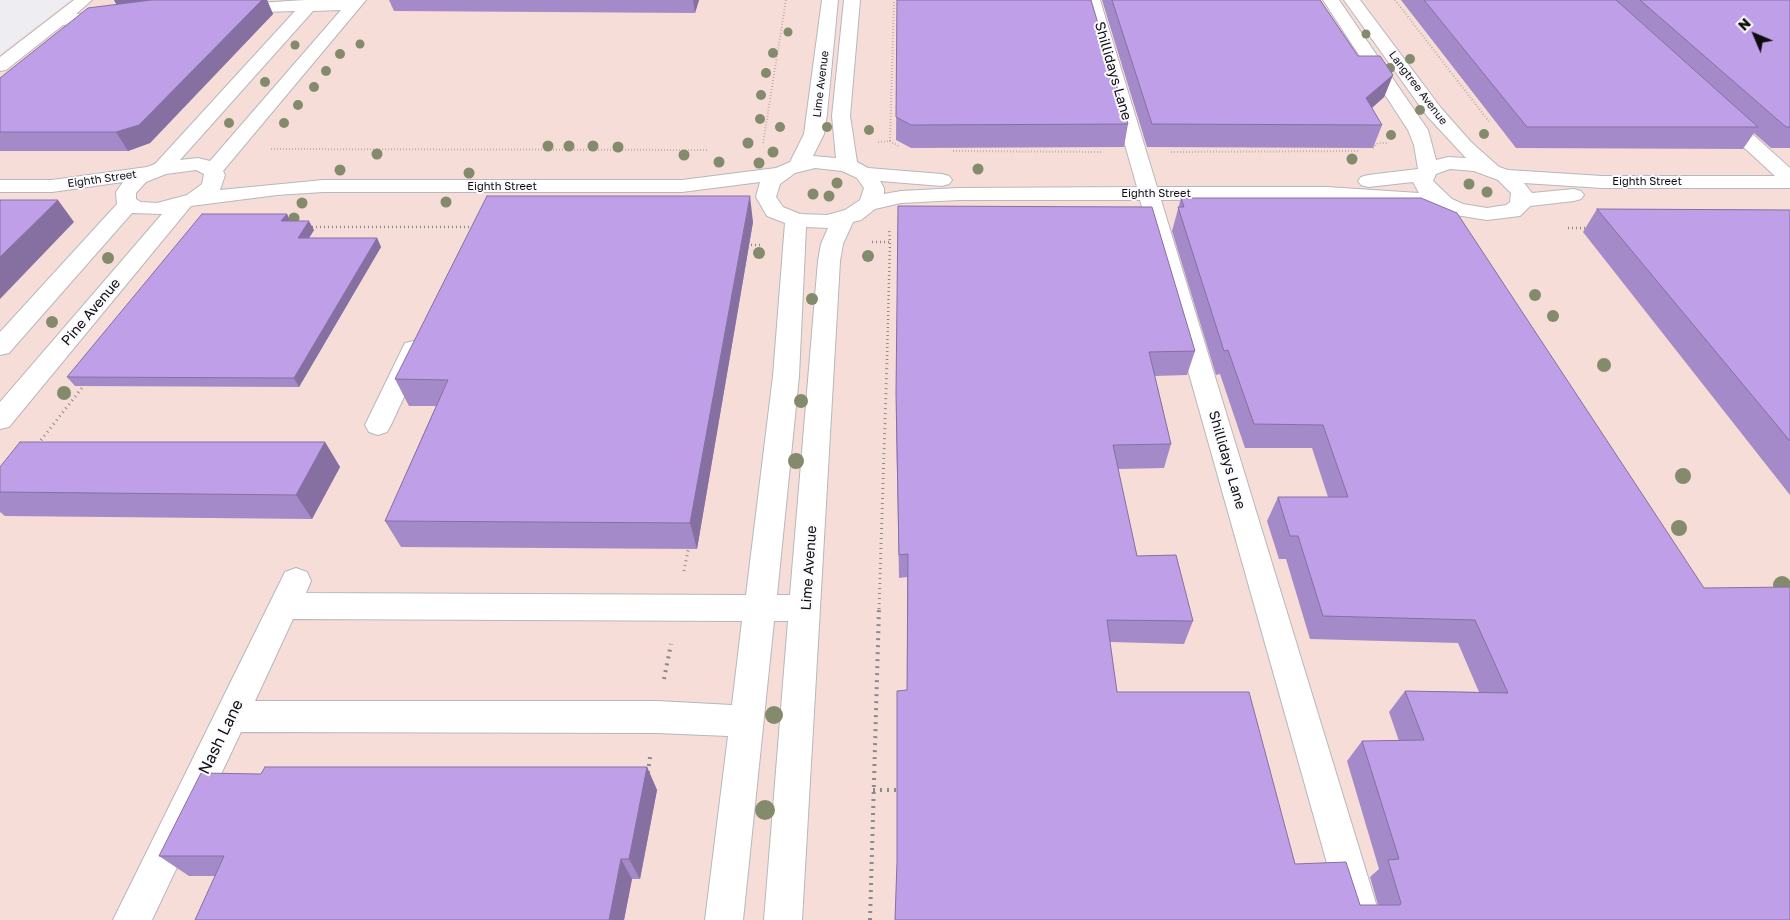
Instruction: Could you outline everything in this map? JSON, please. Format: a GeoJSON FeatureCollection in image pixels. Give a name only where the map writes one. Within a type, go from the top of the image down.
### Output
{"type":"FeatureCollection","features":[{"type":"Feature","properties":{"kind":"street"},"geometry":{"type":"LineString","coordinates":[[0,66],[84,0]]}},
{"type":"Feature","properties":{"kind":"street","name":"Lime Avenue"},"geometry":{"type":"LineString","coordinates":[[799,165],[810,143],[818,114],[830,0]]}},
{"type":"Feature","properties":{"kind":"street","name":"Lime Avenue"},"geometry":{"type":"LineString","coordinates":[[783,920],[806,608],[848,222],[873,196],[874,188],[856,170],[843,143],[841,116],[852,0]]}},
{"type":"Feature","properties":{"kind":"street","name":"Shillidays Lane"},"geometry":{"type":"LineString","coordinates":[[1092,0],[1362,920]]}},
{"type":"Feature","properties":{"kind":"street","name":"Langtree Avenue"},"geometry":{"type":"LineString","coordinates":[[1331,0],[1418,130],[1424,145],[1426,172],[1423,181],[1426,188],[1445,203]]}},
{"type":"Feature","properties":{"kind":"street","name":"Langtree Avenue"},"geometry":{"type":"LineString","coordinates":[[1352,0],[1434,112],[1464,146],[1521,192],[1522,200]]}},
{"type":"Feature","properties":{"kind":"street"},"geometry":{"type":"LineString","coordinates":[[213,9],[356,2]]}},
{"type":"Feature","properties":{"kind":"street"},"geometry":{"type":"LineString","coordinates":[[214,172],[238,139],[356,2]]}},
{"type":"Feature","properties":{"kind":"street"},"geometry":{"type":"LineString","coordinates":[[0,347],[127,201],[131,185],[157,170],[187,140],[311,3]]}},
{"type":"Feature","properties":{"kind":"street"},"geometry":{"type":"LineString","coordinates":[[58,20],[122,16]]}},
{"type":"Feature","properties":{"kind":"street"},"geometry":{"type":"LineString","coordinates":[[1706,103],[1790,181]]}},
{"type":"Feature","properties":{"kind":"street"},"geometry":{"type":"LineString","coordinates":[[187,140],[238,139]]}},
{"type":"Feature","properties":{"kind":"street","name":"Eighth Street"},"geometry":{"type":"LineString","coordinates":[[0,186],[52,186],[108,193],[145,209],[277,189],[323,186],[682,186],[778,174],[799,165],[832,162],[856,170],[948,180],[1364,194],[1445,203]]}},
{"type":"Feature","properties":{"kind":"street","name":"Eighth Street"},"geometry":{"type":"LineString","coordinates":[[796,233],[828,222],[848,222],[901,197],[1388,180],[1426,172],[1436,165],[1455,163],[1477,165],[1498,173],[1602,182],[1790,181]]}},
{"type":"Feature","properties":{"kind":"street","name":"Eighth Street"},"geometry":{"type":"LineString","coordinates":[[52,186],[198,164],[214,172],[323,186]]}},
{"type":"Feature","properties":{"kind":"street","name":"Pine Avenue"},"geometry":{"type":"LineString","coordinates":[[0,420],[188,201],[211,187],[214,172]]}},
{"type":"Feature","properties":{"kind":"street"},"geometry":{"type":"LineString","coordinates":[[724,920],[758,606],[786,376],[796,233],[785,216],[769,204],[766,197],[766,189],[778,174]]}},
{"type":"Feature","properties":{"kind":"street","name":"Eighth Street"},"geometry":{"type":"LineString","coordinates":[[682,186],[769,204]]}},
{"type":"Feature","properties":{"kind":"street"},"geometry":{"type":"LineString","coordinates":[[482,219],[496,187]]}},
{"type":"Feature","properties":{"kind":"street","name":"Eighth Street"},"geometry":{"type":"LineString","coordinates":[[1522,200],[1560,195],[1790,195]]}},
{"type":"Feature","properties":{"kind":"street"},"geometry":{"type":"LineString","coordinates":[[1445,203],[1458,209],[1487,214],[1512,211],[1519,206],[1522,200]]}},
{"type":"Feature","properties":{"kind":"street"},"geometry":{"type":"LineString","coordinates":[[378,425],[425,326]]}},
{"type":"Feature","properties":{"kind":"street","name":"Nash Lane"},"geometry":{"type":"LineString","coordinates":[[132,920],[290,594],[677,609],[758,606]]}},
{"type":"Feature","properties":{"kind":"street"},"geometry":{"type":"LineString","coordinates":[[758,606],[806,608]]}},
{"type":"Feature","properties":{"kind":"street"},"geometry":{"type":"LineString","coordinates":[[231,716],[657,717],[746,721]]}},
{"type":"Feature","properties":{"kind":"path"},"geometry":{"type":"LineString","coordinates":[[762,150],[786,0]]}},
{"type":"Feature","properties":{"kind":"path"},"geometry":{"type":"LineString","coordinates":[[890,141],[894,0]]}},
{"type":"Feature","properties":{"kind":"path"},"geometry":{"type":"LineString","coordinates":[[1395,0],[1490,124]]}},
{"type":"Feature","properties":{"kind":"path"},"geometry":{"type":"LineString","coordinates":[[843,143],[890,141],[903,148]]}},
{"type":"Feature","properties":{"kind":"path"},"geometry":{"type":"LineString","coordinates":[[763,144],[810,143]]}},
{"type":"Feature","properties":{"kind":"path"},"geometry":{"type":"LineString","coordinates":[[271,149],[707,150]]}},
{"type":"Feature","properties":{"kind":"path"},"geometry":{"type":"LineString","coordinates":[[951,151],[1366,151]]}},
{"type":"Feature","properties":{"kind":"path"},"geometry":{"type":"LineString","coordinates":[[308,227],[482,219]]}},
{"type":"Feature","properties":{"kind":"path"},"geometry":{"type":"LineString","coordinates":[[848,222],[890,242]]}},
{"type":"Feature","properties":{"kind":"path"},"geometry":{"type":"LineString","coordinates":[[870,920],[890,242],[888,225]]}},
{"type":"Feature","properties":{"kind":"path"},"geometry":{"type":"LineString","coordinates":[[1562,228],[1592,228]]}},
{"type":"Feature","properties":{"kind":"path"},"geometry":{"type":"LineString","coordinates":[[743,244],[796,233]]}},
{"type":"Feature","properties":{"kind":"path"},"geometry":{"type":"LineString","coordinates":[[34,449],[88,382]]}},
{"type":"Feature","properties":{"kind":"path"},"geometry":{"type":"LineString","coordinates":[[873,790],[898,790]]}},
{"type":"Feature","properties":{"kind":"shaded area"},"geometry":{"type":"Polygon","coordinates":[[[71,0],[1790,0],[1790,920],[0,920],[0,54],[71,0]]]}},
{"type":"Feature","properties":{"kind":"building"},"geometry":{"type":"Polygon","coordinates":[[[151,0],[262,0],[139,125],[116,132],[0,132],[0,78],[88,8],[151,0]]]}},
{"type":"Feature","properties":{"kind":"building"},"geometry":{"type":"Polygon","coordinates":[[[897,0],[1091,0],[1128,124],[911,125],[896,117],[897,0]]]}},
{"type":"Feature","properties":{"kind":"building"},"geometry":{"type":"Polygon","coordinates":[[[1112,0],[1320,0],[1358,56],[1380,56],[1393,75],[1366,98],[1382,125],[1152,124],[1112,0]]]}},
{"type":"Feature","properties":{"kind":"building"},"geometry":{"type":"Polygon","coordinates":[[[1424,0],[1616,0],[1758,127],[1527,127],[1424,0]]]}},
{"type":"Feature","properties":{"kind":"building"},"geometry":{"type":"Polygon","coordinates":[[[1640,0],[1790,0],[1790,127],[1786,127],[1640,0]]]}},
{"type":"Feature","properties":{"kind":"building"},"geometry":{"type":"Polygon","coordinates":[[[487,196],[750,196],[690,523],[385,521],[448,380],[395,379],[487,196]]]}},
{"type":"Feature","properties":{"kind":"building"},"geometry":{"type":"Polygon","coordinates":[[[1181,198],[1421,198],[1457,213],[1704,588],[1790,587],[1790,920],[895,920],[897,691],[907,690],[908,554],[899,555],[896,394],[898,206],[1152,207],[1195,351],[1149,352],[1171,444],[1113,445],[1137,556],[1176,555],[1193,621],[1107,620],[1117,692],[1249,692],[1295,864],[1346,862],[1360,905],[1400,905],[1388,860],[1399,859],[1362,741],[1424,740],[1405,691],[1508,693],[1475,620],[1323,616],[1298,536],[1290,536],[1278,497],[1348,497],[1323,425],[1254,424],[1228,350],[1224,351],[1178,207],[1184,207],[1181,198]]]}},
{"type":"Feature","properties":{"kind":"building"},"geometry":{"type":"Polygon","coordinates":[[[0,200],[58,200],[0,257],[0,200]]]}},
{"type":"Feature","properties":{"kind":"building"},"geometry":{"type":"Polygon","coordinates":[[[1597,209],[1790,210],[1790,441],[1597,209]]]}},
{"type":"Feature","properties":{"kind":"building"},"geometry":{"type":"Polygon","coordinates":[[[202,214],[287,214],[281,221],[309,221],[298,238],[377,238],[294,378],[67,377],[202,214]]]}},
{"type":"Feature","properties":{"kind":"building"},"geometry":{"type":"Polygon","coordinates":[[[20,442],[325,442],[296,495],[0,492],[0,467],[20,442]]]}},
{"type":"Feature","properties":{"kind":"building"},"geometry":{"type":"Polygon","coordinates":[[[265,767],[647,767],[629,859],[621,859],[609,920],[195,920],[224,856],[159,856],[201,773],[261,774],[265,767]]]}}]}
